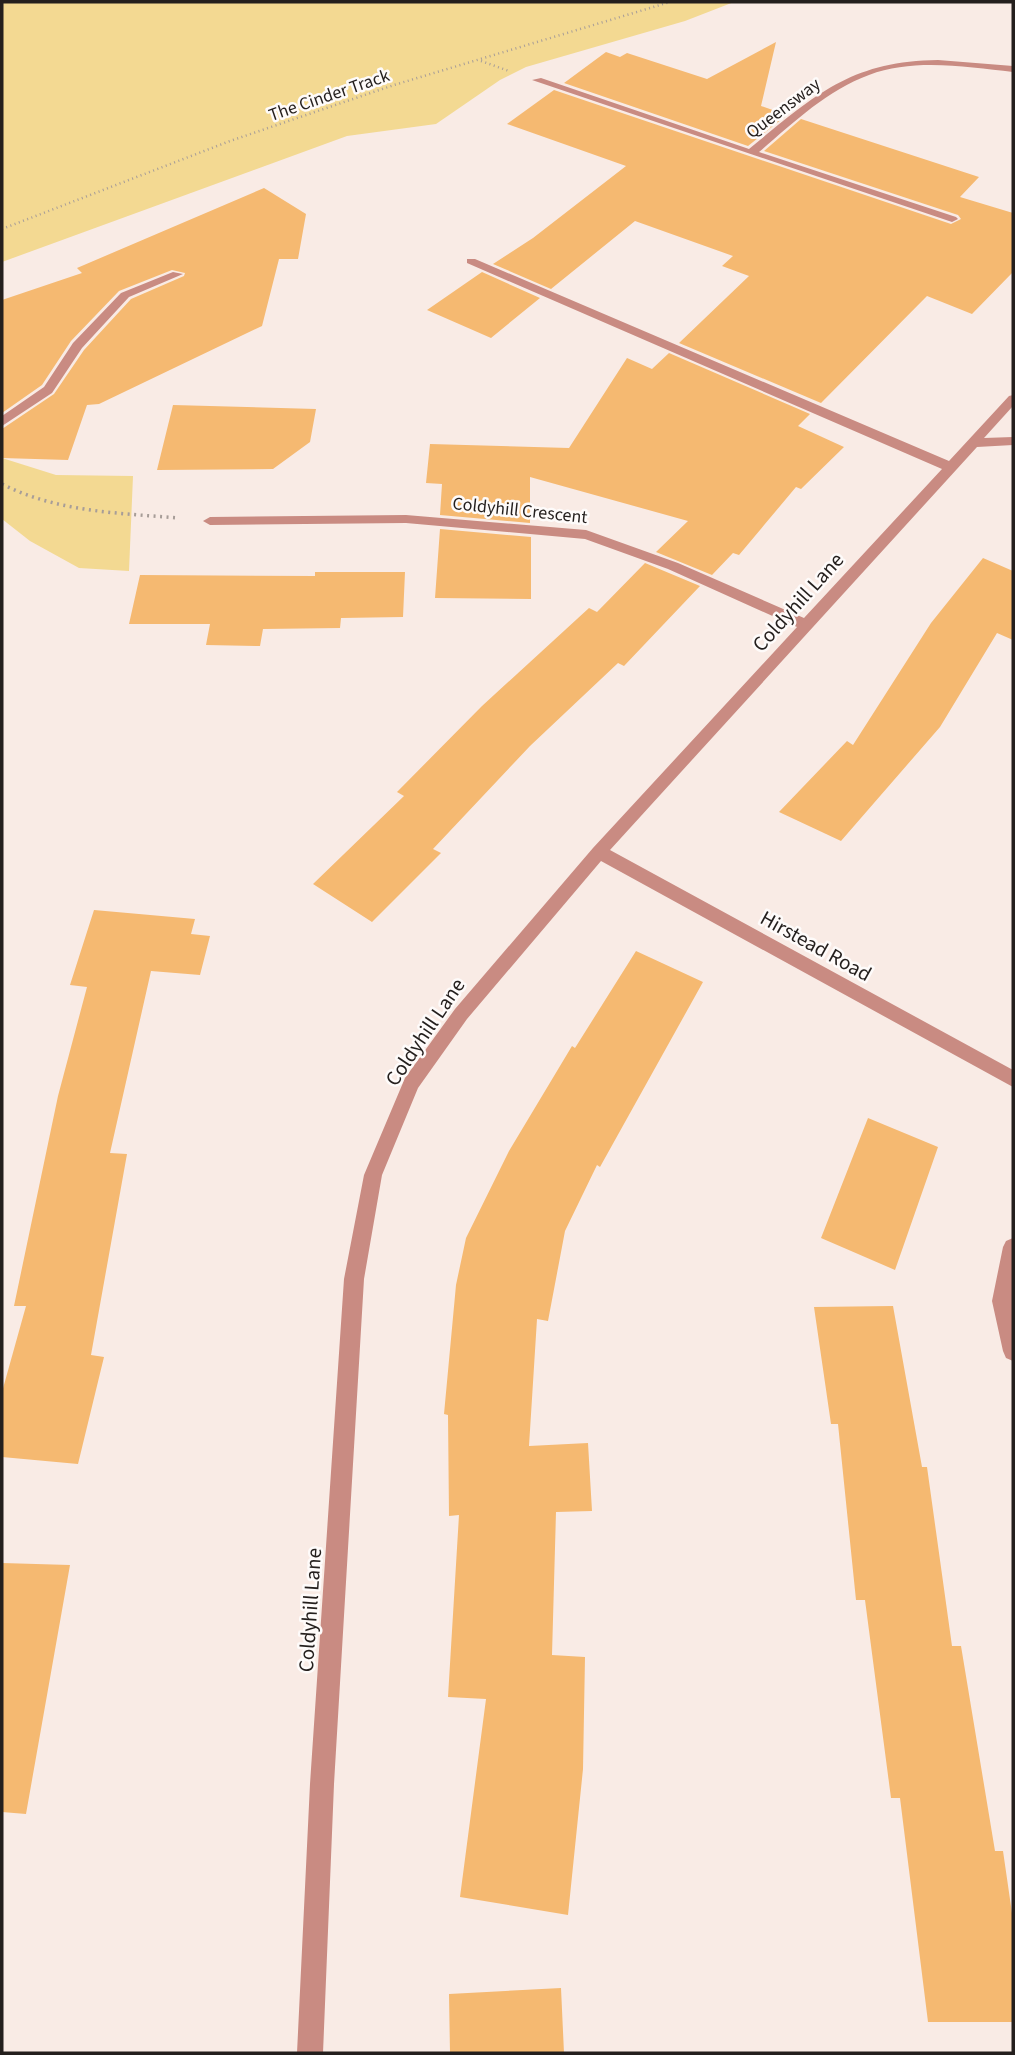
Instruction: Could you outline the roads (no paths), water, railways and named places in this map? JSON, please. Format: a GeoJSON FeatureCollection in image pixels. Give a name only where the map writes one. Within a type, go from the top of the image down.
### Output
{"type":"FeatureCollection","features":[{"type":"Feature","properties":{"kind":"street","name":"Queensway"},"geometry":{"type":"LineString","coordinates":[[537,80],[751,153],[803,110],[865,72],[906,65],[965,63],[1013,69]]}},
{"type":"Feature","properties":{"kind":"street"},"geometry":{"type":"LineString","coordinates":[[751,153],[952,219]]}},
{"type":"Feature","properties":{"kind":"street"},"geometry":{"type":"LineString","coordinates":[[471,261],[950,467]]}},
{"type":"Feature","properties":{"kind":"street"},"geometry":{"type":"LineString","coordinates":[[2,422],[48,390],[77,346],[125,295],[177,274]]}},
{"type":"Feature","properties":{"kind":"street","name":"Coldyhill Lane"},"geometry":{"type":"LineString","coordinates":[[310,2053],[322,1784],[354,1279],[373,1175],[418,1074],[461,1014],[599,852],[1013,399]]}},
{"type":"Feature","properties":{"kind":"street"},"geometry":{"type":"LineString","coordinates":[[971,443],[1013,441]]}},
{"type":"Feature","properties":{"kind":"street","name":"Coldyhill Crescent"},"geometry":{"type":"LineString","coordinates":[[210,521],[407,519],[586,535],[661,561],[808,626]]}},
{"type":"Feature","properties":{"kind":"street","name":"Hirstead Road"},"geometry":{"type":"LineString","coordinates":[[599,852],[1013,1079]]}},
{"type":"Feature","properties":{"kind":"street"},"geometry":{"type":"LineString","coordinates":[[1013,1247],[1002,1301],[1013,1351]]}}]}
